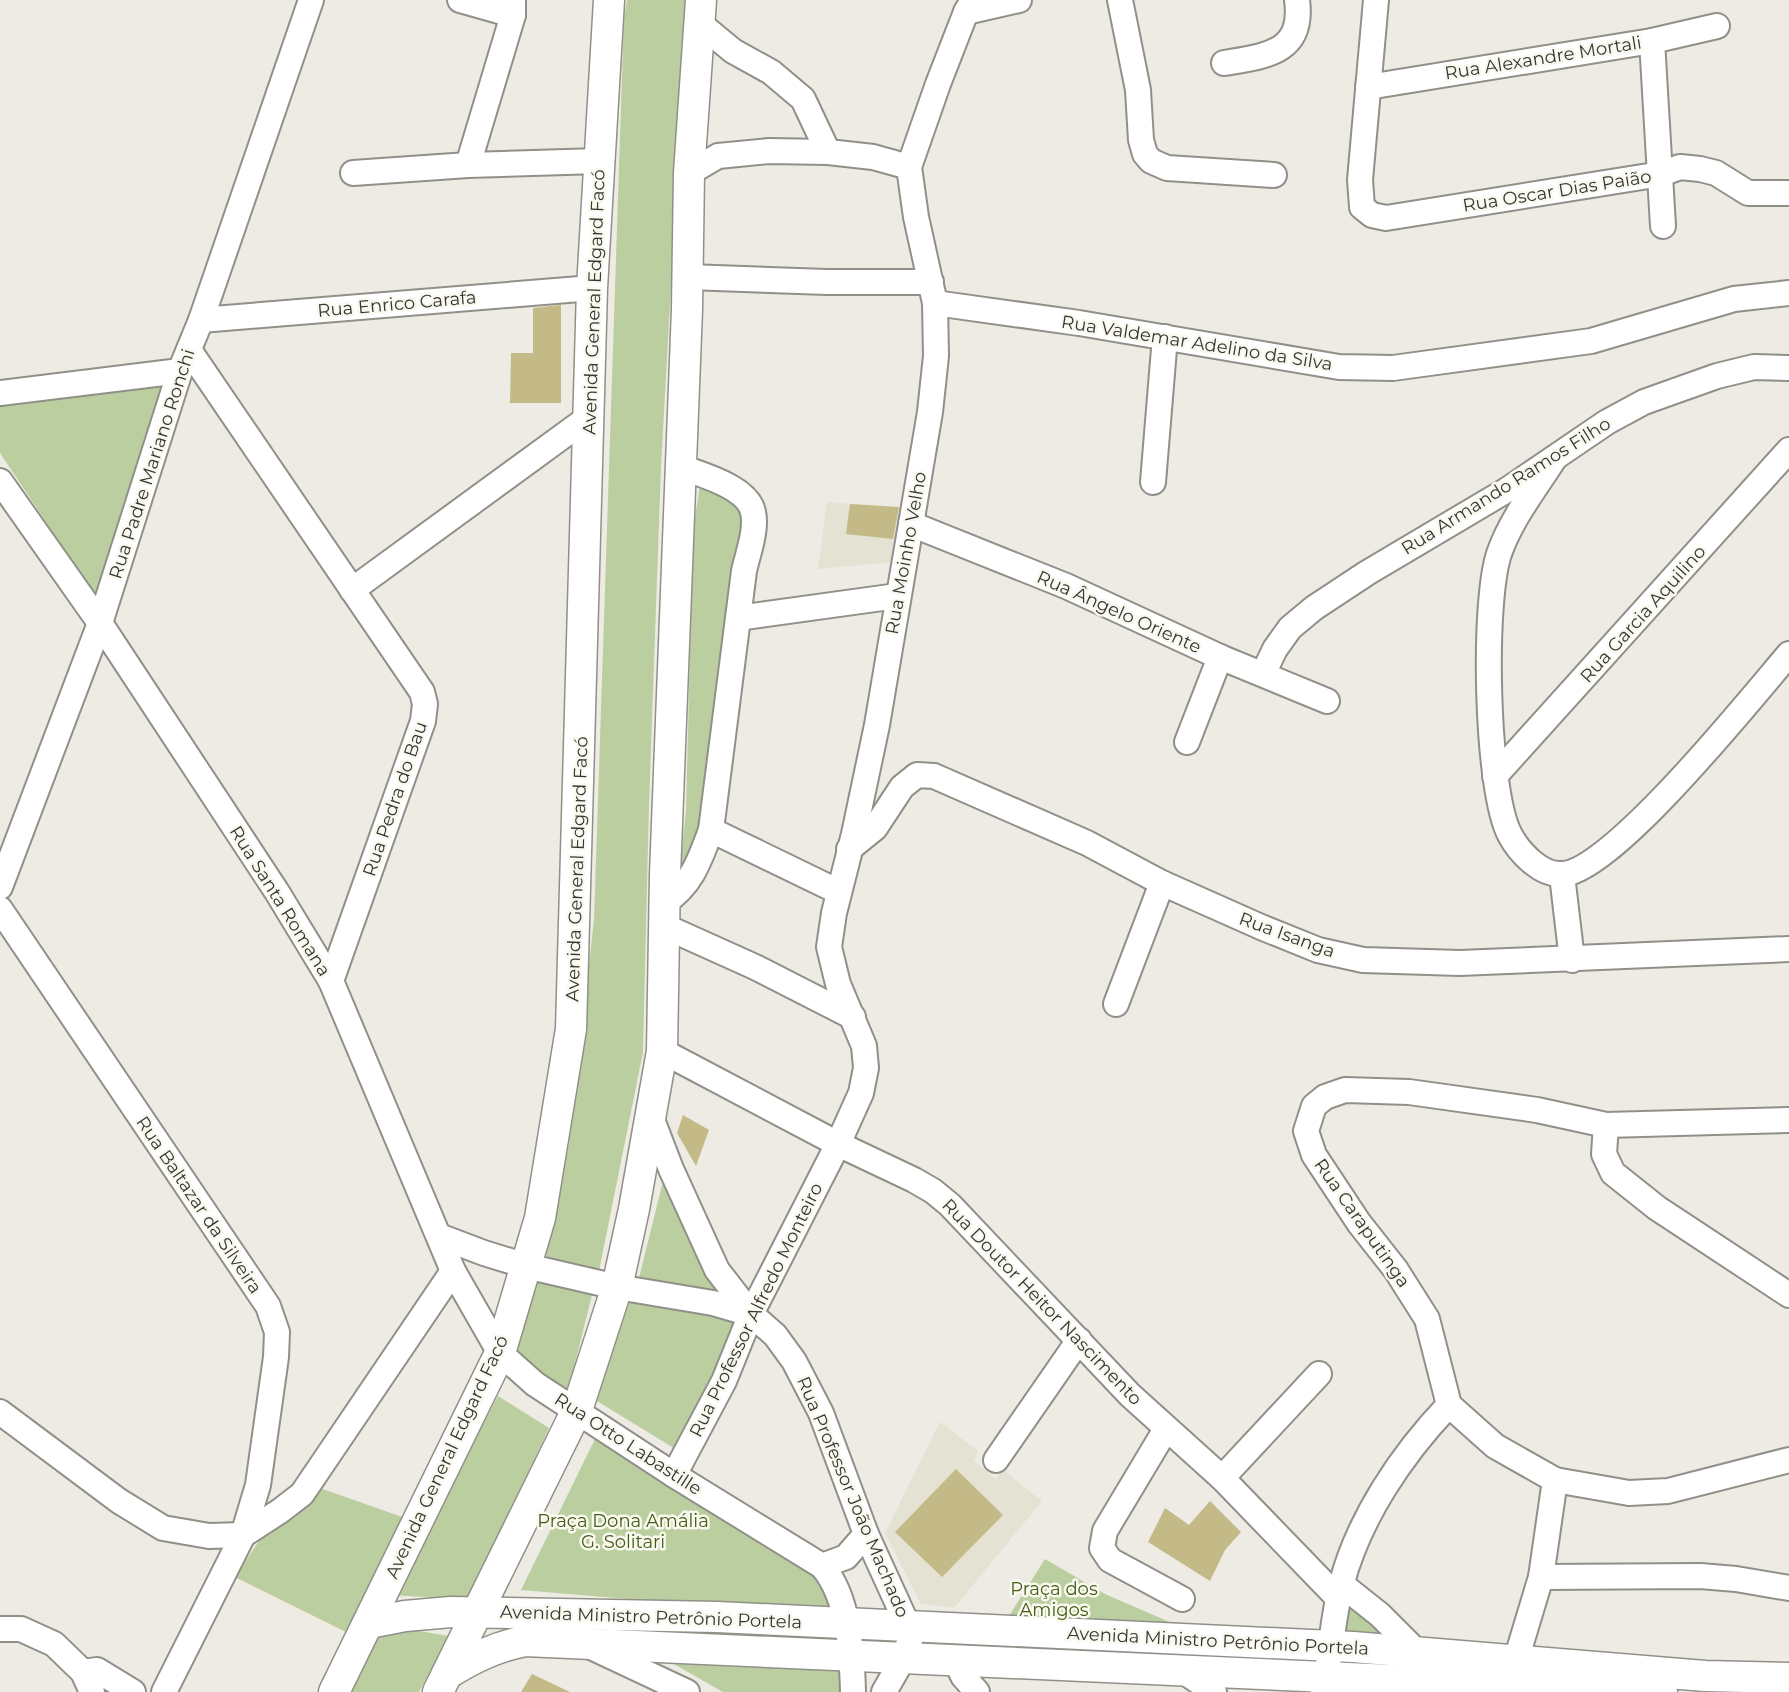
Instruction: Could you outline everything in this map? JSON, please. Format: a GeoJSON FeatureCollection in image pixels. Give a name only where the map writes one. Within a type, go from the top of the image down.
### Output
{"type":"FeatureCollection","features":[{"type":"Feature","properties":{"kind":"main road","name":"Avenida General Edgard Facó"},"geometry":{"type":"LineString","coordinates":[[334,1692],[500,1353],[540,1218],[571,1029],[592,288],[609,0]]}},
{"type":"Feature","properties":{"kind":"main road"},"geometry":{"type":"LineString","coordinates":[[442,1683],[577,1410],[617,1287],[662,1051],[674,588],[688,276],[689,173],[699,11]]}},
{"type":"Feature","properties":{"kind":"main road","name":"Avenida Ministro Petrônio Portela"},"geometry":{"type":"LineString","coordinates":[[369,1623],[405,1616],[478,1612],[717,1617],[1331,1646],[1704,1676],[1789,1678]]}},
{"type":"Feature","properties":{"kind":"main road","name":"Avenida Ministro Petrônio Portela"},"geometry":{"type":"LineString","coordinates":[[442,1683],[479,1655],[499,1646],[525,1641],[1179,1669],[1325,1684],[1662,1692]]}},
{"type":"Feature","properties":{"kind":"street","name":"Rua Padre Mariano Ronchi"},"geometry":{"type":"LineString","coordinates":[[0,887],[100,623],[184,361],[201,320],[311,0]]}},
{"type":"Feature","properties":{"kind":"street"},"geometry":{"type":"LineString","coordinates":[[460,0],[513,8],[468,165]]}},
{"type":"Feature","properties":{"kind":"street","name":"Rua Moinho Velho"},"geometry":{"type":"LineString","coordinates":[[838,1144],[861,1093],[866,1068],[864,1046],[838,984],[829,947],[877,725],[936,356],[933,293],[916,218],[909,167],[969,6],[1019,0]]}},
{"type":"Feature","properties":{"kind":"street"},"geometry":{"type":"LineString","coordinates":[[1120,0],[1138,90],[1141,140],[1145,154],[1151,161],[1167,168],[1274,175]]}},
{"type":"Feature","properties":{"kind":"street"},"geometry":{"type":"LineString","coordinates":[[1224,63],[1263,57],[1286,45],[1296,33],[1299,16],[1297,0]]}},
{"type":"Feature","properties":{"kind":"street"},"geometry":{"type":"LineString","coordinates":[[1368,87],[1376,0]]}},
{"type":"Feature","properties":{"kind":"street"},"geometry":{"type":"LineString","coordinates":[[699,11],[733,51],[771,72],[803,99],[828,152]]}},
{"type":"Feature","properties":{"kind":"street","name":"Rua Alexandre Mortali"},"geometry":{"type":"LineString","coordinates":[[1368,87],[1652,41],[1717,26]]}},
{"type":"Feature","properties":{"kind":"street"},"geometry":{"type":"LineString","coordinates":[[1652,41],[1663,226]]}},
{"type":"Feature","properties":{"kind":"street"},"geometry":{"type":"LineString","coordinates":[[695,74],[733,51]]}},
{"type":"Feature","properties":{"kind":"street","name":"Rua Oscar Dias Paião"},"geometry":{"type":"LineString","coordinates":[[1368,87],[1360,180],[1362,207],[1372,215],[1386,218],[1661,174],[1680,167],[1716,173],[1748,192],[1789,193]]}},
{"type":"Feature","properties":{"kind":"street"},"geometry":{"type":"LineString","coordinates":[[691,140],[718,156]]}},
{"type":"Feature","properties":{"kind":"street"},"geometry":{"type":"LineString","coordinates":[[689,173],[718,156],[769,151],[828,152],[873,157],[909,167]]}},
{"type":"Feature","properties":{"kind":"street"},"geometry":{"type":"LineString","coordinates":[[353,173],[468,165],[599,161]]}},
{"type":"Feature","properties":{"kind":"street","name":"Rua Valdemar Adelino da Silva"},"geometry":{"type":"LineString","coordinates":[[688,276],[827,282],[933,293],[1254,355],[1339,367],[1393,368],[1591,341],[1734,299],[1789,293]]}},
{"type":"Feature","properties":{"kind":"street","name":"Rua Enrico Carafa"},"geometry":{"type":"LineString","coordinates":[[201,320],[592,288]]}},
{"type":"Feature","properties":{"kind":"street"},"geometry":{"type":"LineString","coordinates":[[1153,482],[1165,337]]}},
{"type":"Feature","properties":{"kind":"street"},"geometry":{"type":"LineString","coordinates":[[0,393],[184,361],[352,590],[589,417]]}},
{"type":"Feature","properties":{"kind":"street","name":"Rua Armando Ramos Filho"},"geometry":{"type":"LineString","coordinates":[[1263,674],[1275,649],[1290,628],[1314,608],[1367,573],[1507,490],[1606,422],[1644,402],[1683,387],[1754,367],[1789,368]]}},
{"type":"Feature","properties":{"kind":"street","name":"Rua Garcia Aquilino"},"geometry":{"type":"LineString","coordinates":[[1495,776],[1789,450]]}},
{"type":"Feature","properties":{"kind":"street"},"geometry":{"type":"LineString","coordinates":[[1554,459],[1509,532],[1500,552],[1491,590],[1489,634],[1495,776],[1509,834],[1526,858],[1545,870],[1571,872],[1606,852],[1640,823],[1789,654]]}},
{"type":"Feature","properties":{"kind":"street"},"geometry":{"type":"LineString","coordinates":[[681,467],[738,491],[748,500],[753,512],[753,531],[744,571],[711,830],[694,873],[664,914],[754,967],[853,1017]]}},
{"type":"Feature","properties":{"kind":"street","name":"Rua Santa Romana"},"geometry":{"type":"LineString","coordinates":[[0,481],[100,623],[277,892],[331,981],[453,1271],[500,1353]]}},
{"type":"Feature","properties":{"kind":"street","name":"Rua Ângelo Oriente"},"geometry":{"type":"LineString","coordinates":[[911,524],[1066,586],[1220,657],[1327,701]]}},
{"type":"Feature","properties":{"kind":"street","name":"Rua Pedra do Bau"},"geometry":{"type":"LineString","coordinates":[[331,981],[423,721],[425,704],[422,692],[352,590]]}},
{"type":"Feature","properties":{"kind":"street"},"geometry":{"type":"LineString","coordinates":[[738,618],[897,596]]}},
{"type":"Feature","properties":{"kind":"street"},"geometry":{"type":"LineString","coordinates":[[1187,742],[1220,657]]}},
{"type":"Feature","properties":{"kind":"street","name":"Rua Isanga"},"geometry":{"type":"LineString","coordinates":[[849,849],[875,828],[902,787],[917,775],[934,776],[1087,844],[1161,883],[1318,950],[1363,960],[1460,963],[1789,949]]}},
{"type":"Feature","properties":{"kind":"street"},"geometry":{"type":"LineString","coordinates":[[711,830],[839,892]]}},
{"type":"Feature","properties":{"kind":"street"},"geometry":{"type":"LineString","coordinates":[[1571,872],[1572,960]]}},
{"type":"Feature","properties":{"kind":"street"},"geometry":{"type":"LineString","coordinates":[[1116,1004],[1161,883]]}},
{"type":"Feature","properties":{"kind":"street","name":"Rua Baltazar da Silveira"},"geometry":{"type":"LineString","coordinates":[[0,909],[268,1306],[277,1332],[258,1485],[243,1535],[164,1692]]}},
{"type":"Feature","properties":{"kind":"street","name":"Rua Doutor Heitor Nascimento"},"geometry":{"type":"LineString","coordinates":[[662,1051],[933,1191],[950,1205],[1166,1429],[1222,1478],[1340,1591],[1380,1615],[1416,1651]]}},
{"type":"Feature","properties":{"kind":"street","name":"Rua Caraputinga"},"geometry":{"type":"LineString","coordinates":[[1449,1405],[1427,1319],[1396,1270],[1359,1223],[1314,1155],[1306,1131],[1314,1106],[1325,1097],[1345,1090],[1409,1092],[1537,1110],[1606,1125],[1789,1120]]}},
{"type":"Feature","properties":{"kind":"street","name":"Rua Professor João Machado"},"geometry":{"type":"LineString","coordinates":[[651,1117],[704,1247],[717,1270],[751,1314],[775,1335],[794,1361],[821,1413],[866,1534],[908,1626]]}},
{"type":"Feature","properties":{"kind":"street"},"geometry":{"type":"LineString","coordinates":[[1606,1125],[1604,1154],[1613,1173],[1657,1208],[1789,1295]]}},
{"type":"Feature","properties":{"kind":"street","name":"Rua Professor Alfredo Monteiro"},"geometry":{"type":"LineString","coordinates":[[674,1475],[724,1381],[751,1314],[838,1144]]}},
{"type":"Feature","properties":{"kind":"street"},"geometry":{"type":"LineString","coordinates":[[439,1236],[526,1266],[617,1287],[713,1303],[751,1314]]}},
{"type":"Feature","properties":{"kind":"street"},"geometry":{"type":"LineString","coordinates":[[0,1412],[119,1501],[163,1528],[209,1536],[243,1535],[302,1494],[453,1271]]}},
{"type":"Feature","properties":{"kind":"street"},"geometry":{"type":"LineString","coordinates":[[996,1460],[1079,1340]]}},
{"type":"Feature","properties":{"kind":"street","name":"Rua Otto Labastille"},"geometry":{"type":"LineString","coordinates":[[500,1353],[535,1384],[674,1475],[822,1566],[838,1590],[852,1655],[853,1692]]}},
{"type":"Feature","properties":{"kind":"street"},"geometry":{"type":"LineString","coordinates":[[1222,1478],[1319,1374]]}},
{"type":"Feature","properties":{"kind":"street"},"geometry":{"type":"LineString","coordinates":[[1325,1684],[1340,1591],[1367,1518],[1426,1429],[1449,1405],[1495,1446],[1555,1480],[1629,1493],[1668,1491],[1789,1460]]}},
{"type":"Feature","properties":{"kind":"street"},"geometry":{"type":"LineString","coordinates":[[1166,1429],[1105,1531],[1102,1548],[1110,1560],[1182,1599]]}},
{"type":"Feature","properties":{"kind":"street"},"geometry":{"type":"LineString","coordinates":[[1516,1660],[1541,1577],[1555,1480]]}},
{"type":"Feature","properties":{"kind":"street"},"geometry":{"type":"LineString","coordinates":[[822,1566],[846,1557],[866,1534]]}},
{"type":"Feature","properties":{"kind":"street"},"geometry":{"type":"LineString","coordinates":[[1541,1577],[1700,1576],[1736,1578],[1789,1588]]}},
{"type":"Feature","properties":{"kind":"street"},"geometry":{"type":"LineString","coordinates":[[884,1692],[904,1657],[911,1637],[908,1626]]}},
{"type":"Feature","properties":{"kind":"street"},"geometry":{"type":"LineString","coordinates":[[0,1629],[21,1629],[54,1644],[88,1682],[97,1670],[133,1692]]}},
{"type":"Feature","properties":{"kind":"street"},"geometry":{"type":"LineString","coordinates":[[586,1644],[687,1692]]}},
{"type":"Feature","properties":{"kind":"street"},"geometry":{"type":"LineString","coordinates":[[955,1659],[963,1675],[977,1692]]}},
{"type":"Feature","properties":{"kind":"street"},"geometry":{"type":"LineString","coordinates":[[1179,1669],[1214,1692]]}},
{"type":"Feature","properties":{"kind":"shaded area"},"geometry":{"type":"Polygon","coordinates":[[[827,502],[903,508],[893,562],[818,569],[827,502]]]}},
{"type":"Feature","properties":{"kind":"shaded area"},"geometry":{"type":"Polygon","coordinates":[[[940,1422],[978,1451],[974,1461],[996,1479],[1002,1469],[1042,1501],[954,1608],[921,1604],[885,1533],[940,1422]]]}},
{"type":"Feature","properties":{"kind":"green space"},"geometry":{"type":"Polygon","coordinates":[[[627,0],[689,0],[661,466],[643,1052],[599,1271],[546,1256],[569,1144],[594,920],[624,17],[627,0]]]}},
{"type":"Feature","properties":{"kind":"green space"},"geometry":{"type":"Polygon","coordinates":[[[172,379],[97,598],[0,453],[0,402],[172,379]]]}},
{"type":"Feature","properties":{"kind":"green space"},"geometry":{"type":"Polygon","coordinates":[[[700,485],[746,502],[706,825],[680,882],[686,811],[693,530],[700,485]]]}},
{"type":"Feature","properties":{"kind":"green space"},"geometry":{"type":"Polygon","coordinates":[[[666,1169],[740,1335],[677,1450],[592,1398],[639,1278],[666,1169]]]}},
{"type":"Feature","properties":{"kind":"green space"},"geometry":{"type":"Polygon","coordinates":[[[537,1271],[594,1287],[568,1391],[511,1353],[537,1271]]]}},
{"type":"Feature","properties":{"kind":"green space"},"geometry":{"type":"Polygon","coordinates":[[[498,1396],[549,1428],[469,1600],[393,1595],[498,1396]]]}},
{"type":"Feature","properties":{"kind":"green space","name":"Praça Dona Amália G. Solitari"},"geometry":{"type":"Polygon","coordinates":[[[595,1439],[672,1482],[825,1583],[829,1616],[521,1590],[595,1439]]]}},
{"type":"Feature","properties":{"kind":"green space"},"geometry":{"type":"Polygon","coordinates":[[[320,1488],[405,1518],[350,1634],[235,1577],[265,1532],[320,1488]]]}},
{"type":"Feature","properties":{"kind":"green space","name":"Praça dos Amigos"},"geometry":{"type":"Polygon","coordinates":[[[1045,1559],[1105,1594],[1197,1634],[1002,1627],[1045,1559]]]}},
{"type":"Feature","properties":{"kind":"green space"},"geometry":{"type":"Polygon","coordinates":[[[1346,1592],[1396,1633],[1340,1645],[1346,1592]]]}},
{"type":"Feature","properties":{"kind":"green space"},"geometry":{"type":"Polygon","coordinates":[[[378,1624],[449,1636],[419,1692],[344,1692],[378,1624]]]}},
{"type":"Feature","properties":{"kind":"green space"},"geometry":{"type":"Polygon","coordinates":[[[672,1663],[843,1665],[846,1692],[723,1692],[672,1663]]]}},
{"type":"Feature","properties":{"kind":"building"},"geometry":{"type":"Polygon","coordinates":[[[561,305],[561,403],[510,403],[511,353],[533,353],[533,308],[561,305]]]}},
{"type":"Feature","properties":{"kind":"building"},"geometry":{"type":"Polygon","coordinates":[[[850,504],[899,507],[893,539],[846,534],[850,504]]]}},
{"type":"Feature","properties":{"kind":"building"},"geometry":{"type":"Polygon","coordinates":[[[683,1115],[709,1130],[696,1166],[677,1133],[683,1115]]]}},
{"type":"Feature","properties":{"kind":"building"},"geometry":{"type":"Polygon","coordinates":[[[956,1469],[1003,1515],[942,1577],[895,1532],[956,1469]]]}},
{"type":"Feature","properties":{"kind":"building"},"geometry":{"type":"Polygon","coordinates":[[[1210,1501],[1241,1532],[1225,1550],[1210,1581],[1148,1542],[1165,1508],[1189,1525],[1210,1501]]]}},
{"type":"Feature","properties":{"kind":"building"},"geometry":{"type":"Polygon","coordinates":[[[532,1674],[570,1692],[521,1692],[532,1674]]]}}]}
